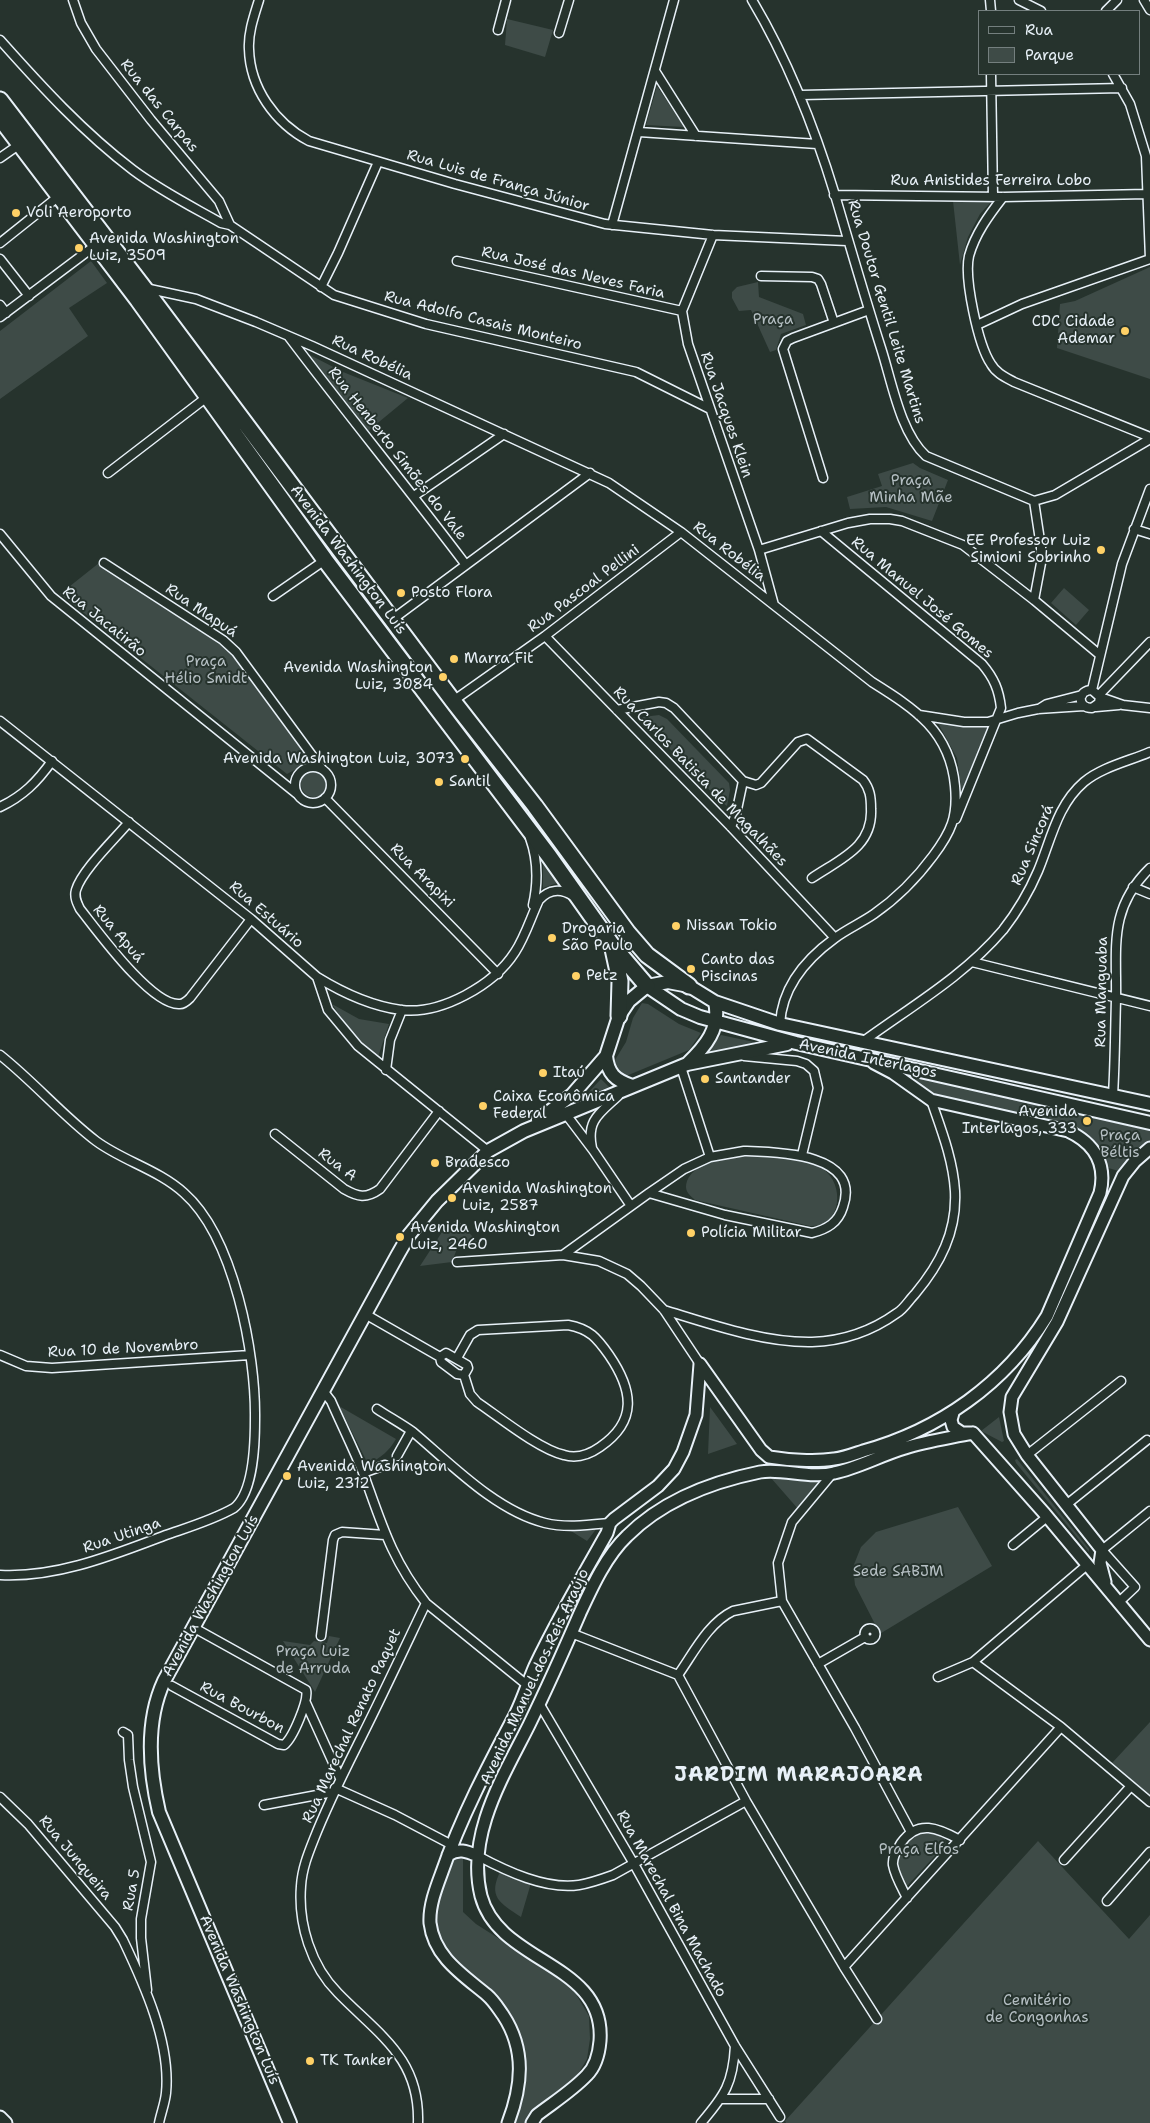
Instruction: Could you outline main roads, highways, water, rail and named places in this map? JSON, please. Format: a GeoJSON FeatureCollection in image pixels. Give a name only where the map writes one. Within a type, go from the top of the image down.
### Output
{"type":"FeatureCollection","features":[{"type":"Feature","properties":{"kind":"highway","name":"Avenida Washington Luís"},"geometry":{"type":"LineString","coordinates":[[0,100],[144,288],[453,701],[535,806],[628,933],[647,955],[689,986]]}},
{"type":"Feature","properties":{"kind":"highway","name":"Avenida Washington Luís"},"geometry":{"type":"LineString","coordinates":[[0,118],[96,245],[324,560],[524,822],[612,945]]}},
{"type":"Feature","properties":{"kind":"highway","name":"Avenida Interlagos"},"geometry":{"type":"LineString","coordinates":[[612,945],[647,986]]}},
{"type":"Feature","properties":{"kind":"highway"},"geometry":{"type":"LineString","coordinates":[[612,945],[619,969],[619,1016]]}},
{"type":"Feature","properties":{"kind":"main road"},"geometry":{"type":"LineString","coordinates":[[619,1016],[629,1001],[647,986],[668,982],[689,986]]}},
{"type":"Feature","properties":{"kind":"main road","name":"Avenida Interlagos"},"geometry":{"type":"LineString","coordinates":[[647,986],[682,1009],[717,1022],[796,1044],[1150,1123]]}},
{"type":"Feature","properties":{"kind":"main road","name":"Avenida Washington Luís"},"geometry":{"type":"LineString","coordinates":[[689,986],[715,1002]]}},
{"type":"Feature","properties":{"kind":"main road"},"geometry":{"type":"LineString","coordinates":[[715,1002],[717,1022]]}},
{"type":"Feature","properties":{"kind":"main road","name":"Avenida Interlagos"},"geometry":{"type":"LineString","coordinates":[[715,1002],[780,1024],[861,1043],[1150,1104]]}},
{"type":"Feature","properties":{"kind":"main road","name":"Avenida Washington Luís"},"geometry":{"type":"LineString","coordinates":[[290,2123],[159,1812],[152,1781],[150,1753],[155,1700],[365,1314],[414,1228],[442,1196],[488,1151],[524,1130],[572,1095],[606,1056],[619,1016]]}},
{"type":"Feature","properties":{"kind":"main road","name":"Avenida Washington Luís"},"geometry":{"type":"LineString","coordinates":[[524,1130],[684,1065],[704,1046],[717,1022]]}},
{"type":"Feature","properties":{"kind":"main road"},"geometry":{"type":"LineString","coordinates":[[684,1065],[777,1045],[796,1044]]}},
{"type":"Feature","properties":{"kind":"main road"},"geometry":{"type":"LineString","coordinates":[[606,1056],[607,1065],[614,1078],[629,1087]]}},
{"type":"Feature","properties":{"kind":"place","name":"Voli Aeroporto"},"geometry":{"type":"Point","coordinates":[16,213]}},
{"type":"Feature","properties":{"kind":"place","name":"Avenida Washington Luiz, 3509"},"geometry":{"type":"Point","coordinates":[79,248]}},
{"type":"Feature","properties":{"kind":"place","name":"CDC Cidade Ademar"},"geometry":{"type":"Point","coordinates":[1125,331]}},
{"type":"Feature","properties":{"kind":"place","name":"EE Professor Luiz Simioni Sobrinho"},"geometry":{"type":"Point","coordinates":[1101,550]}},
{"type":"Feature","properties":{"kind":"place","name":"Posto Flora"},"geometry":{"type":"Point","coordinates":[401,593]}},
{"type":"Feature","properties":{"kind":"place","name":"Marra Fit"},"geometry":{"type":"Point","coordinates":[454,659]}},
{"type":"Feature","properties":{"kind":"place","name":"Avenida Washington Luiz, 3084"},"geometry":{"type":"Point","coordinates":[443,677]}},
{"type":"Feature","properties":{"kind":"place","name":"Avenida Washington Luiz, 3073"},"geometry":{"type":"Point","coordinates":[465,759]}},
{"type":"Feature","properties":{"kind":"place","name":"Santil"},"geometry":{"type":"Point","coordinates":[439,782]}},
{"type":"Feature","properties":{"kind":"place","name":"Nissan Tokio"},"geometry":{"type":"Point","coordinates":[676,926]}},
{"type":"Feature","properties":{"kind":"place","name":"Drogaria São Paulo"},"geometry":{"type":"Point","coordinates":[552,938]}},
{"type":"Feature","properties":{"kind":"place","name":"Canto das Piscinas"},"geometry":{"type":"Point","coordinates":[691,969]}},
{"type":"Feature","properties":{"kind":"place","name":"Petz"},"geometry":{"type":"Point","coordinates":[576,976]}},
{"type":"Feature","properties":{"kind":"place","name":"Itaú"},"geometry":{"type":"Point","coordinates":[543,1073]}},
{"type":"Feature","properties":{"kind":"place","name":"Santander"},"geometry":{"type":"Point","coordinates":[705,1079]}},
{"type":"Feature","properties":{"kind":"place","name":"Caixa Econômica Federal"},"geometry":{"type":"Point","coordinates":[483,1106]}},
{"type":"Feature","properties":{"kind":"place","name":"Avenida Interlagos, 333"},"geometry":{"type":"Point","coordinates":[1087,1121]}},
{"type":"Feature","properties":{"kind":"place","name":"Bradesco"},"geometry":{"type":"Point","coordinates":[435,1163]}},
{"type":"Feature","properties":{"kind":"place","name":"Avenida Washington Luiz, 2587"},"geometry":{"type":"Point","coordinates":[452,1198]}},
{"type":"Feature","properties":{"kind":"place","name":"Polícia Militar"},"geometry":{"type":"Point","coordinates":[691,1233]}},
{"type":"Feature","properties":{"kind":"place","name":"Avenida Washington Luiz, 2460"},"geometry":{"type":"Point","coordinates":[400,1237]}},
{"type":"Feature","properties":{"kind":"place","name":"Avenida Washington Luiz, 2312"},"geometry":{"type":"Point","coordinates":[287,1476]}},
{"type":"Feature","properties":{"kind":"place","name":"TK Tanker"},"geometry":{"type":"Point","coordinates":[310,2061]}},
{"type":"Feature","properties":{"kind":"district","name":"JARDIM MARAJOARA"},"geometry":{"type":"Point","coordinates":[799,1776]}},
{"type":"Feature","properties":{"kind":"park label","name":"Praça"},"geometry":{"type":"Point","coordinates":[773,320]}},
{"type":"Feature","properties":{"kind":"park label","name":"Praça Minha Mãe"},"geometry":{"type":"Point","coordinates":[911,490]}},
{"type":"Feature","properties":{"kind":"park label","name":"Praça Hélio Smidt"},"geometry":{"type":"Point","coordinates":[206,670]}},
{"type":"Feature","properties":{"kind":"park label","name":"Praça Béltis"},"geometry":{"type":"Point","coordinates":[1120,1144]}},
{"type":"Feature","properties":{"kind":"park label","name":"Sede SABJM"},"geometry":{"type":"Point","coordinates":[898,1572]}},
{"type":"Feature","properties":{"kind":"park label","name":"Praça Luiz de Arruda"},"geometry":{"type":"Point","coordinates":[313,1660]}},
{"type":"Feature","properties":{"kind":"park label","name":"Praça Elfos"},"geometry":{"type":"Point","coordinates":[919,1850]}},
{"type":"Feature","properties":{"kind":"park label","name":"Cemitério de Congonhas"},"geometry":{"type":"Point","coordinates":[1037,2010]}}]}
